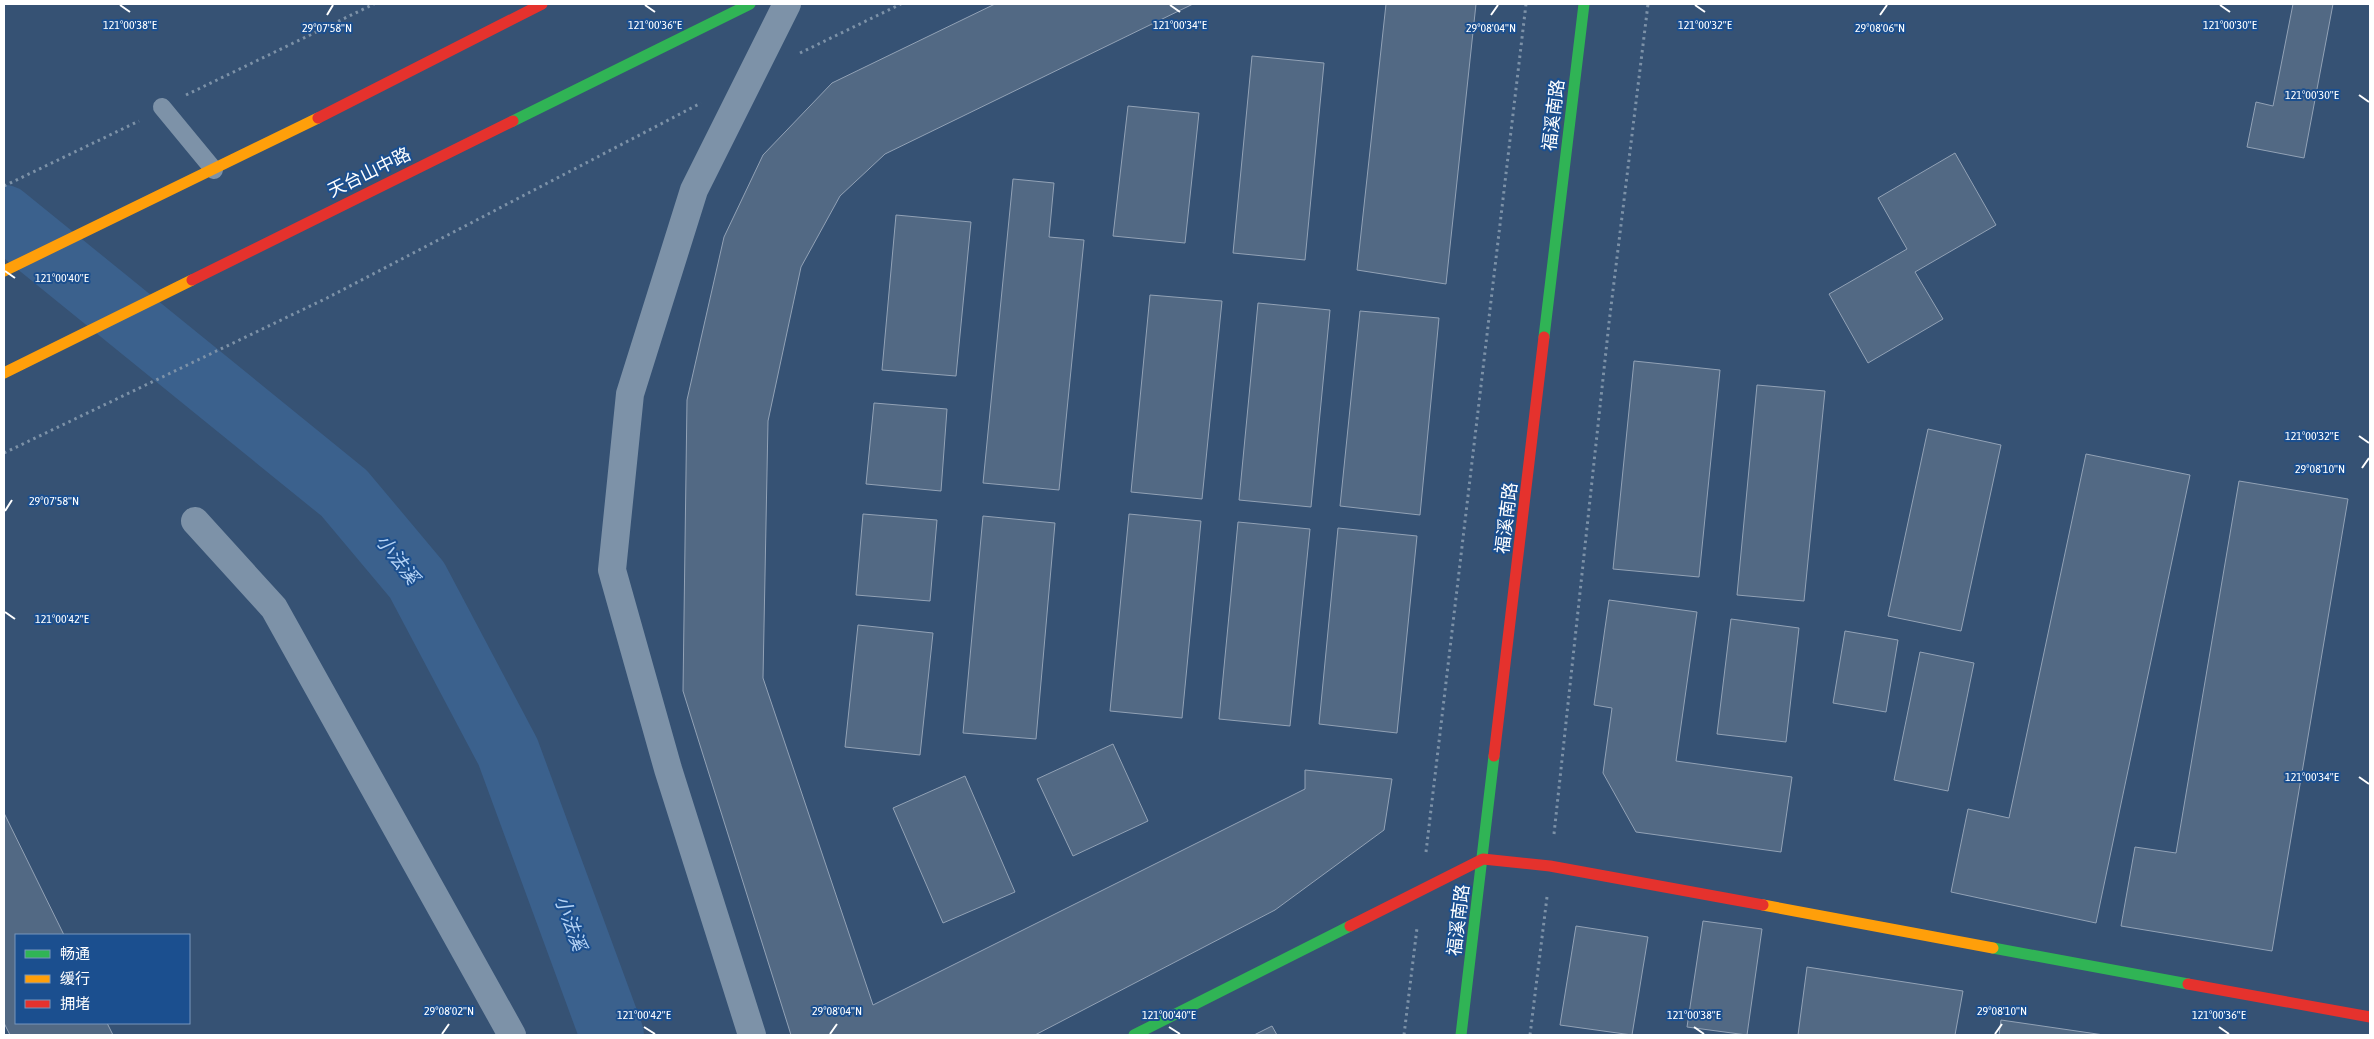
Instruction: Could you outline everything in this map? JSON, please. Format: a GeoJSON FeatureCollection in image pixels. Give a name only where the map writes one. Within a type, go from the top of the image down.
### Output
{"type":"FeatureCollection","features":[{"type":"Feature","properties":{"kind":"main road"},"geometry":{"type":"LineString","coordinates":[[4,271],[214,170],[542,4]]}},
{"type":"Feature","properties":{"kind":"main road","name":"天台山中路"},"geometry":{"type":"LineString","coordinates":[[4,373],[750,4]]}},
{"type":"Feature","properties":{"kind":"main road","name":"福溪南路"},"geometry":{"type":"LineString","coordinates":[[1461,1035],[1584,4]]}},
{"type":"Feature","properties":{"kind":"main road"},"geometry":{"type":"LineString","coordinates":[[1134,1035],[1422,888],[1483,859],[1550,866],[2370,1017]]}},
{"type":"Feature","properties":{"kind":"street"},"geometry":{"type":"LineString","coordinates":[[752,1035],[668,769],[612,570],[630,394],[694,190],[787,4]]}},
{"type":"Feature","properties":{"kind":"street"},"geometry":{"type":"LineString","coordinates":[[195,521],[274,608],[512,1035]]}},
{"type":"Feature","properties":{"kind":"lane"},"geometry":{"type":"LineString","coordinates":[[162,107],[214,170]]}},
{"type":"Feature","properties":{"kind":"path"},"geometry":{"type":"LineString","coordinates":[[4,186],[374,4]]}},
{"type":"Feature","properties":{"kind":"path"},"geometry":{"type":"LineString","coordinates":[[796,55],[901,4]]}},
{"type":"Feature","properties":{"kind":"path"},"geometry":{"type":"LineString","coordinates":[[1404,1035],[1526,4]]}},
{"type":"Feature","properties":{"kind":"path"},"geometry":{"type":"LineString","coordinates":[[1530,1035],[1609,323],[1648,4]]}},
{"type":"Feature","properties":{"kind":"path"},"geometry":{"type":"LineString","coordinates":[[4,453],[327,298],[705,101]]}},
{"type":"Feature","properties":{"kind":"building"},"geometry":{"type":"Polygon","coordinates":[[[995,4],[1193,4],[885,154],[840,196],[801,267],[768,421],[763,678],[873,1005],[1305,789],[1305,770],[1392,779],[1384,830],[1275,910],[1035,1035],[791,1035],[683,691],[687,400],[724,237],[763,155],[832,83],[995,4]]]}},
{"type":"Feature","properties":{"kind":"building"},"geometry":{"type":"Polygon","coordinates":[[[1386,4],[1476,4],[1446,284],[1357,270],[1386,4]]]}},
{"type":"Feature","properties":{"kind":"building"},"geometry":{"type":"Polygon","coordinates":[[[2293,4],[2333,4],[2304,158],[2247,147],[2256,102],[2273,106],[2293,4]]]}},
{"type":"Feature","properties":{"kind":"building"},"geometry":{"type":"Polygon","coordinates":[[[1252,56],[1324,63],[1305,260],[1233,253],[1252,56]]]}},
{"type":"Feature","properties":{"kind":"building"},"geometry":{"type":"Polygon","coordinates":[[[1128,106],[1199,113],[1185,243],[1113,236],[1128,106]]]}},
{"type":"Feature","properties":{"kind":"building"},"geometry":{"type":"Polygon","coordinates":[[[1955,153],[1996,225],[1915,272],[1943,319],[1868,363],[1829,294],[1907,249],[1878,198],[1955,153]]]}},
{"type":"Feature","properties":{"kind":"building"},"geometry":{"type":"Polygon","coordinates":[[[1013,179],[1054,183],[1049,237],[1084,240],[1059,490],[983,483],[1013,179]]]}},
{"type":"Feature","properties":{"kind":"building"},"geometry":{"type":"Polygon","coordinates":[[[896,215],[971,222],[956,376],[882,370],[896,215]]]}},
{"type":"Feature","properties":{"kind":"building"},"geometry":{"type":"Polygon","coordinates":[[[1150,295],[1222,301],[1202,499],[1131,492],[1150,295]]]}},
{"type":"Feature","properties":{"kind":"building"},"geometry":{"type":"Polygon","coordinates":[[[1258,303],[1330,310],[1311,507],[1239,500],[1258,303]]]}},
{"type":"Feature","properties":{"kind":"building"},"geometry":{"type":"Polygon","coordinates":[[[1360,311],[1439,318],[1420,515],[1340,506],[1360,311]]]}},
{"type":"Feature","properties":{"kind":"building"},"geometry":{"type":"Polygon","coordinates":[[[1634,361],[1720,370],[1699,577],[1613,569],[1634,361]]]}},
{"type":"Feature","properties":{"kind":"building"},"geometry":{"type":"Polygon","coordinates":[[[1757,385],[1825,391],[1804,601],[1737,595],[1757,385]]]}},
{"type":"Feature","properties":{"kind":"building"},"geometry":{"type":"Polygon","coordinates":[[[874,403],[947,409],[941,491],[866,484],[874,403]]]}},
{"type":"Feature","properties":{"kind":"building"},"geometry":{"type":"Polygon","coordinates":[[[1928,429],[2001,445],[1961,631],[1888,616],[1928,429]]]}},
{"type":"Feature","properties":{"kind":"building"},"geometry":{"type":"Polygon","coordinates":[[[2086,454],[2190,475],[2096,923],[1951,892],[1968,809],[2009,818],[2086,454]]]}},
{"type":"Feature","properties":{"kind":"building"},"geometry":{"type":"Polygon","coordinates":[[[2239,481],[2348,499],[2272,951],[2121,926],[2135,847],[2176,853],[2239,481]]]}},
{"type":"Feature","properties":{"kind":"building"},"geometry":{"type":"Polygon","coordinates":[[[863,514],[937,520],[930,601],[856,595],[863,514]]]}},
{"type":"Feature","properties":{"kind":"building"},"geometry":{"type":"Polygon","coordinates":[[[1129,514],[1201,521],[1182,718],[1110,711],[1129,514]]]}},
{"type":"Feature","properties":{"kind":"building"},"geometry":{"type":"Polygon","coordinates":[[[983,516],[1055,523],[1036,739],[963,733],[983,516]]]}},
{"type":"Feature","properties":{"kind":"building"},"geometry":{"type":"Polygon","coordinates":[[[1238,522],[1310,529],[1290,726],[1219,719],[1238,522]]]}},
{"type":"Feature","properties":{"kind":"building"},"geometry":{"type":"Polygon","coordinates":[[[1338,528],[1417,536],[1397,733],[1319,724],[1338,528]]]}},
{"type":"Feature","properties":{"kind":"building"},"geometry":{"type":"Polygon","coordinates":[[[1609,600],[1697,612],[1676,761],[1792,777],[1781,852],[1636,832],[1603,773],[1612,708],[1594,705],[1609,600]]]}},
{"type":"Feature","properties":{"kind":"building"},"geometry":{"type":"Polygon","coordinates":[[[1731,619],[1799,628],[1786,742],[1717,734],[1731,619]]]}},
{"type":"Feature","properties":{"kind":"building"},"geometry":{"type":"Polygon","coordinates":[[[858,625],[933,633],[920,755],[845,747],[858,625]]]}},
{"type":"Feature","properties":{"kind":"building"},"geometry":{"type":"Polygon","coordinates":[[[1845,631],[1898,640],[1886,712],[1833,703],[1845,631]]]}},
{"type":"Feature","properties":{"kind":"building"},"geometry":{"type":"Polygon","coordinates":[[[1920,652],[1974,663],[1948,791],[1894,780],[1920,652]]]}},
{"type":"Feature","properties":{"kind":"building"},"geometry":{"type":"Polygon","coordinates":[[[1113,744],[1148,821],[1073,856],[1037,779],[1113,744]]]}},
{"type":"Feature","properties":{"kind":"building"},"geometry":{"type":"Polygon","coordinates":[[[965,776],[1015,892],[943,923],[893,808],[965,776]]]}},
{"type":"Feature","properties":{"kind":"building"},"geometry":{"type":"Polygon","coordinates":[[[4,813],[64,934],[15,934],[15,1024],[108,1024],[113,1035],[10,1035],[4,1023],[4,813]]]}},
{"type":"Feature","properties":{"kind":"building"},"geometry":{"type":"Polygon","coordinates":[[[1703,921],[1762,929],[1747,1035],[1687,1027],[1703,921]]]}},
{"type":"Feature","properties":{"kind":"building"},"geometry":{"type":"Polygon","coordinates":[[[1576,926],[1648,937],[1632,1035],[1560,1025],[1576,926]]]}},
{"type":"Feature","properties":{"kind":"building"},"geometry":{"type":"Polygon","coordinates":[[[1807,967],[1963,991],[1955,1035],[1798,1035],[1807,967]]]}},
{"type":"Feature","properties":{"kind":"building"},"geometry":{"type":"Polygon","coordinates":[[[2001,1020],[2104,1035],[1999,1035],[2001,1020]]]}},
{"type":"Feature","properties":{"kind":"building"},"geometry":{"type":"Polygon","coordinates":[[[1272,1026],[1277,1035],[1254,1035],[1272,1026]]]}},
{"type":"Feature","properties":{"kind":"waterway","name":"小法溪"},"geometry":{"type":"LineString","coordinates":[[4,217],[344,493],[417,580],[508,752],[612,1035]]}},
{"type":"Feature","properties":{"kind":"traffic: fast"},"geometry":{"type":"LineString","coordinates":[[513,121],[750,4]]}},
{"type":"Feature","properties":{"kind":"traffic: fast"},"geometry":{"type":"LineString","coordinates":[[1544,337],[1584,4]]}},
{"type":"Feature","properties":{"kind":"traffic: fast"},"geometry":{"type":"LineString","coordinates":[[1461,1035],[1494,756]]}},
{"type":"Feature","properties":{"kind":"traffic: fast"},"geometry":{"type":"LineString","coordinates":[[1134,1035],[1350,926]]}},
{"type":"Feature","properties":{"kind":"traffic: fast"},"geometry":{"type":"LineString","coordinates":[[1993,948],[2188,984]]}},
{"type":"Feature","properties":{"kind":"traffic: slow"},"geometry":{"type":"LineString","coordinates":[[4,271],[318,118]]}},
{"type":"Feature","properties":{"kind":"traffic: slow"},"geometry":{"type":"LineString","coordinates":[[4,373],[192,280]]}},
{"type":"Feature","properties":{"kind":"traffic: slow"},"geometry":{"type":"LineString","coordinates":[[1763,905],[1993,948]]}},
{"type":"Feature","properties":{"kind":"traffic: jam"},"geometry":{"type":"LineString","coordinates":[[318,118],[542,4]]}},
{"type":"Feature","properties":{"kind":"traffic: jam"},"geometry":{"type":"LineString","coordinates":[[192,280],[513,121]]}},
{"type":"Feature","properties":{"kind":"traffic: jam"},"geometry":{"type":"LineString","coordinates":[[1494,756],[1544,337]]}},
{"type":"Feature","properties":{"kind":"traffic: jam"},"geometry":{"type":"LineString","coordinates":[[1350,926],[1483,859],[1550,866],[1763,905]]}},
{"type":"Feature","properties":{"kind":"traffic: jam"},"geometry":{"type":"LineString","coordinates":[[2188,984],[2370,1017]]}}]}
